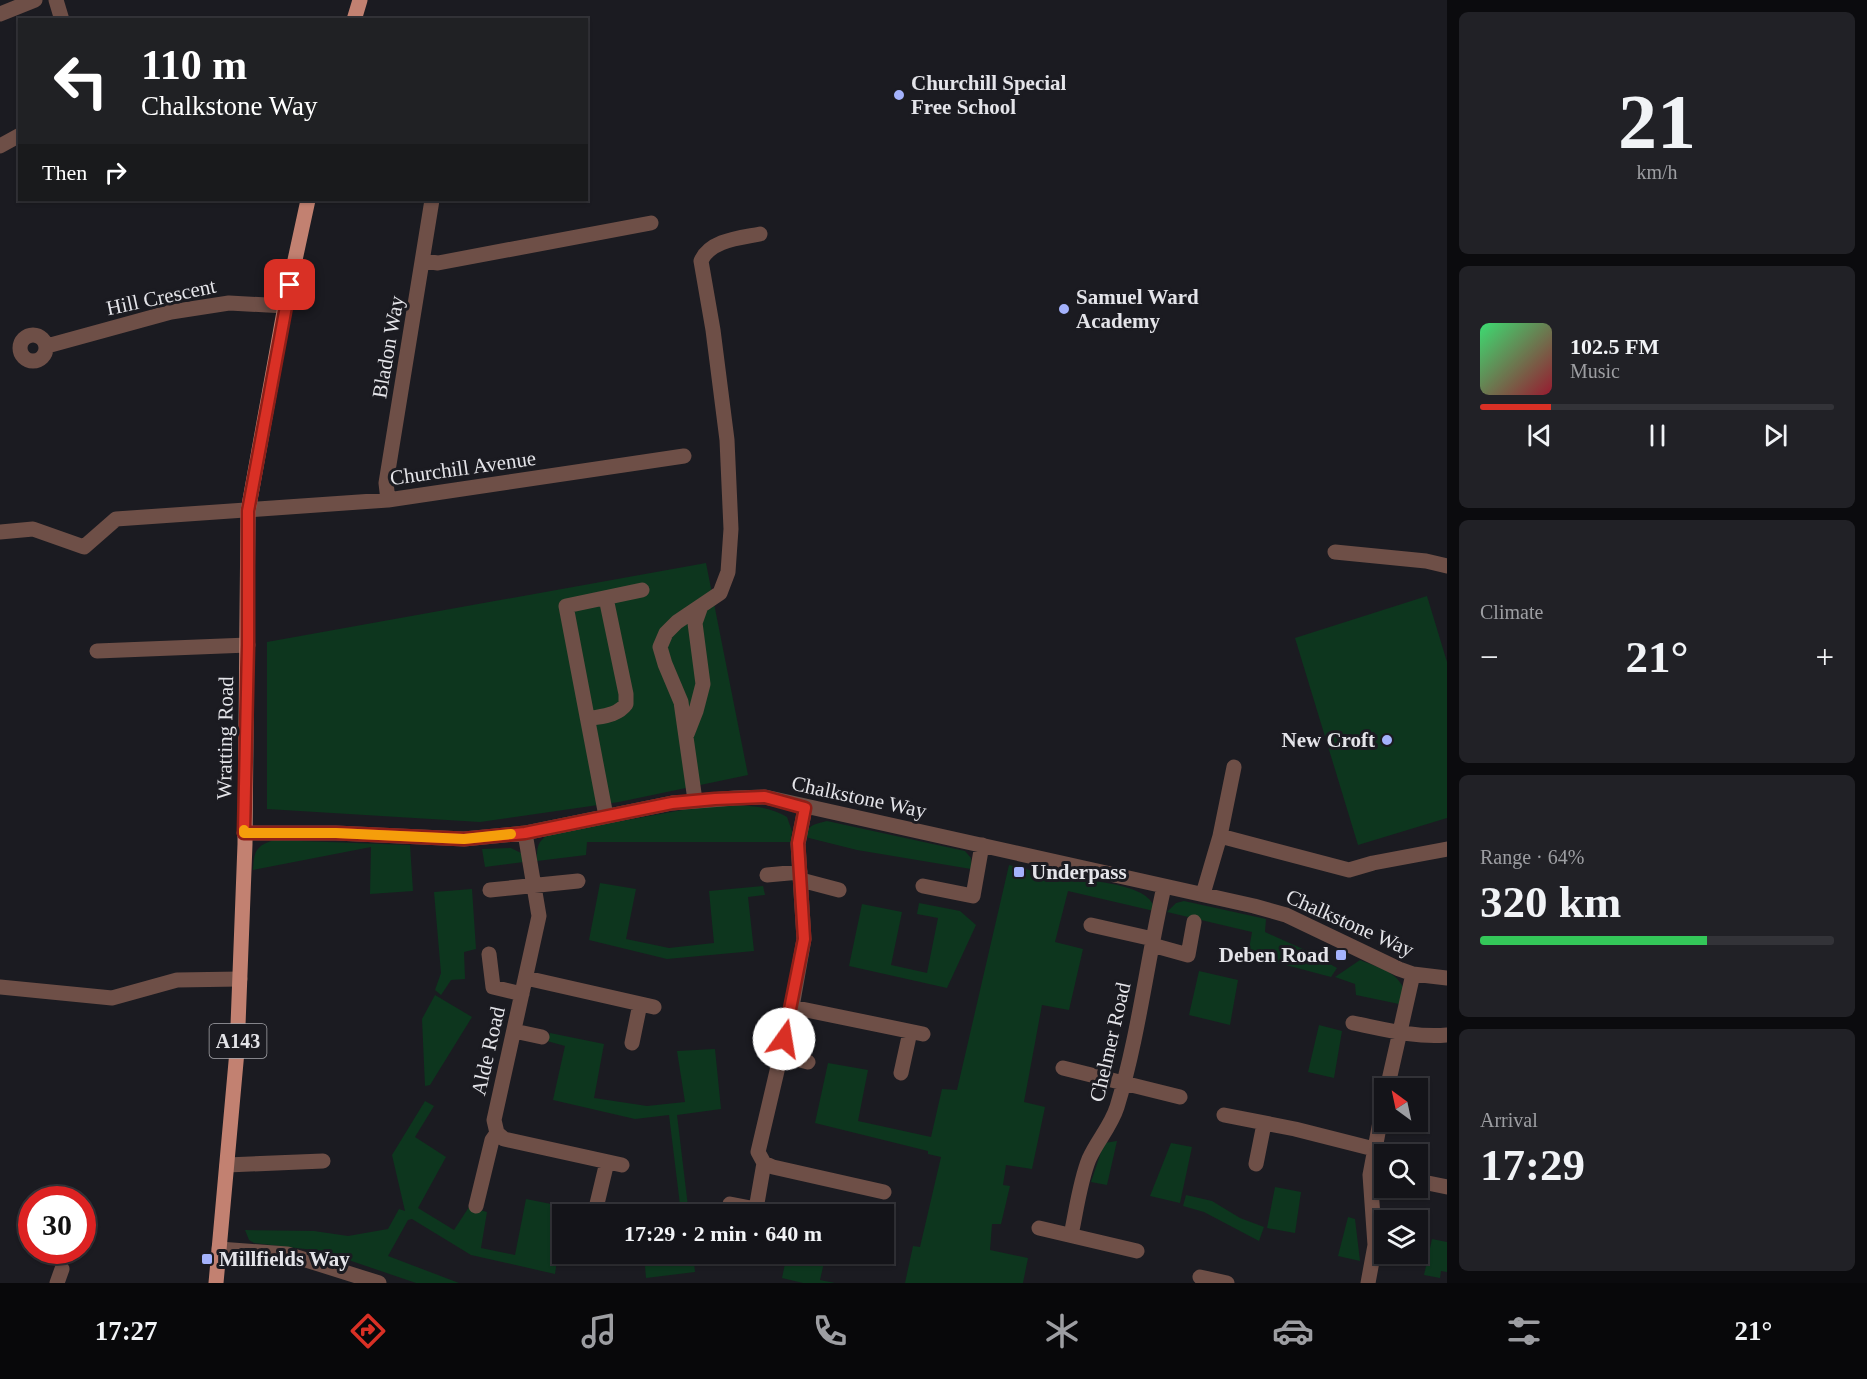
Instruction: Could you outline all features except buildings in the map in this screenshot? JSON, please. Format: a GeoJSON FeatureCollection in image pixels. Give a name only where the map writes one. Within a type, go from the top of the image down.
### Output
{"type":"FeatureCollection","features":[{"type":"Feature","properties":{"kind":"main road"},"geometry":{"type":"LineString","coordinates":[[355,18],[360,0]]}},
{"type":"Feature","properties":{"kind":"main road","name":"Wratting Road"},"geometry":{"type":"LineString","coordinates":[[216,1283],[237,1051],[240,979],[248,645],[248,511],[285,306],[309,201]]}},
{"type":"Feature","properties":{"kind":"street"},"geometry":{"type":"LineString","coordinates":[[0,14],[35,0]]}},
{"type":"Feature","properties":{"kind":"street"},"geometry":{"type":"LineString","coordinates":[[56,0],[61,18]]}},
{"type":"Feature","properties":{"kind":"street"},"geometry":{"type":"LineString","coordinates":[[0,146],[18,136]]}},
{"type":"Feature","properties":{"kind":"street","name":"Bladon Way"},"geometry":{"type":"LineString","coordinates":[[388,500],[386,483],[432,201]]}},
{"type":"Feature","properties":{"kind":"street"},"geometry":{"type":"LineString","coordinates":[[423,261],[438,263],[651,223]]}},
{"type":"Feature","properties":{"kind":"street"},"geometry":{"type":"LineString","coordinates":[[695,800],[681,702],[660,647],[666,633],[677,622],[720,593],[728,572],[731,529],[727,440],[713,330],[701,261],[704,253],[724,242],[760,234]]}},
{"type":"Feature","properties":{"kind":"street","name":"Hill Crescent"},"geometry":{"type":"LineString","coordinates":[[47,346],[171,312],[229,303],[285,306]]}},
{"type":"Feature","properties":{"kind":"street","name":"Churchill Avenue"},"geometry":{"type":"LineString","coordinates":[[0,532],[33,529],[84,547],[116,519],[388,500],[684,456]]}},
{"type":"Feature","properties":{"kind":"street"},"geometry":{"type":"LineString","coordinates":[[1335,552],[1426,561],[1447,566]]}},
{"type":"Feature","properties":{"kind":"street"},"geometry":{"type":"LineString","coordinates":[[606,816],[567,606],[642,590]]}},
{"type":"Feature","properties":{"kind":"street"},"geometry":{"type":"LineString","coordinates":[[588,719],[612,715],[626,704],[606,598]]}},
{"type":"Feature","properties":{"kind":"street"},"geometry":{"type":"LineString","coordinates":[[686,736],[703,684],[695,622],[701,606]]}},
{"type":"Feature","properties":{"kind":"street"},"geometry":{"type":"LineString","coordinates":[[97,651],[248,645]]}},
{"type":"Feature","properties":{"kind":"street"},"geometry":{"type":"LineString","coordinates":[[1203,894],[1220,836],[1233,767]]}},
{"type":"Feature","properties":{"kind":"street","name":"Chalkstone Way"},"geometry":{"type":"LineString","coordinates":[[244,833],[336,833],[464,839],[525,833],[695,800],[765,797],[805,808],[1203,894],[1286,915],[1399,969],[1413,974],[1447,978]]}},
{"type":"Feature","properties":{"kind":"street"},"geometry":{"type":"LineString","coordinates":[[805,808],[798,843],[804,939],[792,1007],[758,1152],[764,1163],[773,1167],[884,1192]]}},
{"type":"Feature","properties":{"kind":"street","name":"Alde Road"},"geometry":{"type":"LineString","coordinates":[[476,1206],[492,1140],[497,1132],[494,1120],[539,916],[525,833]]}},
{"type":"Feature","properties":{"kind":"street"},"geometry":{"type":"LineString","coordinates":[[1220,836],[1348,870],[1447,849]]}},
{"type":"Feature","properties":{"kind":"street"},"geometry":{"type":"LineString","coordinates":[[923,886],[973,896],[982,845]]}},
{"type":"Feature","properties":{"kind":"street"},"geometry":{"type":"LineString","coordinates":[[767,875],[800,876],[840,890]]}},
{"type":"Feature","properties":{"kind":"street"},"geometry":{"type":"LineString","coordinates":[[490,890],[578,881]]}},
{"type":"Feature","properties":{"kind":"street","name":"Chelmer Road"},"geometry":{"type":"LineString","coordinates":[[1071,1235],[1088,1162],[1094,1147],[1111,1122],[1138,1028],[1164,887]]}},
{"type":"Feature","properties":{"kind":"street"},"geometry":{"type":"LineString","coordinates":[[1091,925],[1153,942],[1188,955],[1194,922]]}},
{"type":"Feature","properties":{"kind":"street"},"geometry":{"type":"LineString","coordinates":[[489,954],[493,987],[522,994]]}},
{"type":"Feature","properties":{"kind":"street"},"geometry":{"type":"LineString","coordinates":[[1390,1078],[1413,974]]}},
{"type":"Feature","properties":{"kind":"street"},"geometry":{"type":"LineString","coordinates":[[526,978],[647,1005],[632,1043]]}},
{"type":"Feature","properties":{"kind":"street"},"geometry":{"type":"LineString","coordinates":[[0,987],[112,998],[177,980],[240,979]]}},
{"type":"Feature","properties":{"kind":"street"},"geometry":{"type":"LineString","coordinates":[[792,1007],[916,1033],[901,1072]]}},
{"type":"Feature","properties":{"kind":"street"},"geometry":{"type":"LineString","coordinates":[[1353,1023],[1400,1032],[1447,1035]]}},
{"type":"Feature","properties":{"kind":"street"},"geometry":{"type":"LineString","coordinates":[[514,1031],[542,1037]]}},
{"type":"Feature","properties":{"kind":"street"},"geometry":{"type":"LineString","coordinates":[[780,1055],[808,1062]]}},
{"type":"Feature","properties":{"kind":"street"},"geometry":{"type":"LineString","coordinates":[[1063,1068],[1180,1096]]}},
{"type":"Feature","properties":{"kind":"street"},"geometry":{"type":"LineString","coordinates":[[1224,1115],[1295,1129],[1374,1149]]}},
{"type":"Feature","properties":{"kind":"street"},"geometry":{"type":"LineString","coordinates":[[1256,1164],[1264,1124]]}},
{"type":"Feature","properties":{"kind":"street"},"geometry":{"type":"LineString","coordinates":[[497,1132],[504,1140],[614,1164],[598,1204]]}},
{"type":"Feature","properties":{"kind":"street"},"geometry":{"type":"LineString","coordinates":[[227,1165],[323,1161]]}},
{"type":"Feature","properties":{"kind":"street"},"geometry":{"type":"LineString","coordinates":[[757,1204],[764,1163]]}},
{"type":"Feature","properties":{"kind":"street"},"geometry":{"type":"LineString","coordinates":[[1428,1183],[1447,1187]]}},
{"type":"Feature","properties":{"kind":"street"},"geometry":{"type":"LineString","coordinates":[[1368,1283],[1375,1245],[1376,1198]]}},
{"type":"Feature","properties":{"kind":"street"},"geometry":{"type":"LineString","coordinates":[[1039,1228],[1137,1251]]}},
{"type":"Feature","properties":{"kind":"street"},"geometry":{"type":"LineString","coordinates":[[219,1249],[287,1254],[375,1282]]}},
{"type":"Feature","properties":{"kind":"street"},"geometry":{"type":"LineString","coordinates":[[1200,1277],[1227,1283]]}},
{"type":"Feature","properties":{"kind":"green space"},"geometry":{"type":"Polygon","coordinates":[[[706,563],[748,775],[619,802],[480,822],[267,809],[267,642],[706,563]]]}},
{"type":"Feature","properties":{"kind":"green space","name":"New Croft"},"geometry":{"type":"Polygon","coordinates":[[[1427,596],[1447,662],[1447,818],[1358,845],[1295,638],[1427,596]]]}},
{"type":"Feature","properties":{"kind":"green space"},"geometry":{"type":"Polygon","coordinates":[[[705,806],[747,806],[777,812],[787,817],[792,831],[791,842],[587,842],[586,855],[537,861],[538,845],[549,834],[705,806]]]}},
{"type":"Feature","properties":{"kind":"green space"},"geometry":{"type":"Polygon","coordinates":[[[827,821],[965,851],[971,858],[971,869],[857,850],[805,837],[810,827],[827,821]]]}},
{"type":"Feature","properties":{"kind":"green space"},"geometry":{"type":"Polygon","coordinates":[[[274,840],[410,845],[413,891],[370,894],[371,847],[253,870],[254,859],[259,847],[274,840]]]}},
{"type":"Feature","properties":{"kind":"green space"},"geometry":{"type":"Polygon","coordinates":[[[511,848],[521,853],[524,862],[485,867],[482,849],[511,848]]]}},
{"type":"Feature","properties":{"kind":"green space"},"geometry":{"type":"Polygon","coordinates":[[[1009,865],[1070,880],[1071,878],[1107,883],[1134,890],[1145,895],[1152,902],[1154,911],[1068,891],[1055,942],[1083,949],[1069,1010],[1042,1005],[1024,1102],[1045,1107],[1032,1169],[1006,1165],[1003,1185],[1010,1186],[1001,1224],[992,1224],[990,1250],[1028,1258],[1023,1283],[905,1283],[913,1246],[920,1247],[941,1157],[928,1154],[928,1151],[815,1123],[828,1063],[868,1070],[858,1121],[931,1137],[942,1089],[957,1090],[1009,865]]]}},
{"type":"Feature","properties":{"kind":"green space"},"geometry":{"type":"Polygon","coordinates":[[[600,883],[636,889],[626,939],[669,948],[714,943],[709,891],[763,886],[765,895],[748,897],[754,951],[667,959],[589,940],[600,883]]]}},
{"type":"Feature","properties":{"kind":"green space"},"geometry":{"type":"Polygon","coordinates":[[[472,889],[476,949],[464,952],[465,979],[451,980],[441,995],[435,990],[441,973],[434,892],[472,889]]]}},
{"type":"Feature","properties":{"kind":"green space"},"geometry":{"type":"Polygon","coordinates":[[[1184,901],[1266,919],[1265,932],[1337,968],[1331,977],[1248,955],[1252,932],[1167,912],[1176,903],[1184,901]]]}},
{"type":"Feature","properties":{"kind":"green space"},"geometry":{"type":"Polygon","coordinates":[[[919,903],[960,911],[976,925],[947,988],[849,966],[862,904],[902,912],[891,965],[927,973],[938,918],[917,914],[919,903]]]}},
{"type":"Feature","properties":{"kind":"green space"},"geometry":{"type":"Polygon","coordinates":[[[1360,960],[1387,971],[1402,984],[1405,991],[1399,1004],[1356,995],[1355,984],[1335,977],[1360,960]]]}},
{"type":"Feature","properties":{"kind":"green space"},"geometry":{"type":"Polygon","coordinates":[[[1199,971],[1238,980],[1230,1025],[1189,1015],[1199,971]]]}},
{"type":"Feature","properties":{"kind":"green space"},"geometry":{"type":"Polygon","coordinates":[[[435,995],[472,1017],[430,1085],[425,1086],[422,1019],[435,995]]]}},
{"type":"Feature","properties":{"kind":"green space"},"geometry":{"type":"Polygon","coordinates":[[[1319,1025],[1342,1031],[1334,1078],[1308,1072],[1319,1025]]]}},
{"type":"Feature","properties":{"kind":"green space"},"geometry":{"type":"Polygon","coordinates":[[[550,1033],[604,1044],[594,1098],[647,1106],[685,1102],[677,1051],[715,1049],[721,1109],[677,1115],[688,1204],[680,1204],[669,1115],[635,1119],[553,1100],[565,1046],[547,1041],[550,1033]]]}},
{"type":"Feature","properties":{"kind":"green space"},"geometry":{"type":"Polygon","coordinates":[[[425,1101],[434,1106],[415,1137],[446,1157],[418,1208],[454,1230],[469,1207],[487,1212],[481,1248],[515,1255],[526,1199],[552,1204],[552,1264],[557,1264],[555,1274],[471,1255],[412,1219],[408,1220],[388,1256],[459,1283],[416,1283],[322,1251],[254,1243],[249,1240],[245,1230],[314,1231],[348,1236],[388,1229],[399,1209],[405,1211],[392,1155],[425,1101]]]}},
{"type":"Feature","properties":{"kind":"green space"},"geometry":{"type":"Polygon","coordinates":[[[1117,1141],[1107,1185],[1091,1182],[1104,1143],[1117,1141]]]}},
{"type":"Feature","properties":{"kind":"green space"},"geometry":{"type":"Polygon","coordinates":[[[1171,1143],[1192,1147],[1180,1203],[1150,1196],[1171,1143]]]}},
{"type":"Feature","properties":{"kind":"green space"},"geometry":{"type":"Polygon","coordinates":[[[1275,1187],[1301,1192],[1295,1233],[1267,1228],[1275,1187]]]}},
{"type":"Feature","properties":{"kind":"green space"},"geometry":{"type":"Polygon","coordinates":[[[1186,1195],[1212,1201],[1240,1218],[1264,1227],[1259,1241],[1204,1212],[1183,1206],[1186,1195]]]}},
{"type":"Feature","properties":{"kind":"green space"},"geometry":{"type":"Polygon","coordinates":[[[1348,1217],[1355,1219],[1360,1261],[1338,1256],[1348,1217]]]}},
{"type":"Feature","properties":{"kind":"green space"},"geometry":{"type":"Polygon","coordinates":[[[1432,1239],[1447,1242],[1447,1272],[1441,1271],[1440,1278],[1424,1275],[1432,1239]]]}},
{"type":"Feature","properties":{"kind":"green space"},"geometry":{"type":"Polygon","coordinates":[[[645,1264],[694,1264],[695,1272],[646,1278],[645,1264]]]}},
{"type":"Feature","properties":{"kind":"green space"},"geometry":{"type":"Polygon","coordinates":[[[785,1264],[824,1264],[820,1280],[835,1283],[803,1283],[782,1278],[785,1264]]]}},
{"type":"Feature","properties":{"kind":"slow traffic"},"geometry":{"type":"LineString","coordinates":[[244,830],[244,833],[336,833],[464,839],[511,834]]}},
{"type":"Feature","properties":{"kind":"place","name":"Churchill Special Free School"},"geometry":{"type":"Point","coordinates":[899,95]}},
{"type":"Feature","properties":{"kind":"place","name":"Samuel Ward Academy"},"geometry":{"type":"Point","coordinates":[1064,309]}},
{"type":"Feature","properties":{"kind":"place","name":"New Croft"},"geometry":{"type":"Point","coordinates":[1387,740]}},
{"type":"Feature","properties":{"kind":"place","name":"Underpass"},"geometry":{"type":"Point","coordinates":[1019,872]}},
{"type":"Feature","properties":{"kind":"place","name":"Deben Road"},"geometry":{"type":"Point","coordinates":[1341,955]}},
{"type":"Feature","properties":{"kind":"place","name":"Millfields Way"},"geometry":{"type":"Point","coordinates":[207,1259]}},
{"type":"Feature","properties":{"kind":"route"},"geometry":{"type":"LineString","coordinates":[[290,285],[248,511],[244,833],[336,833],[464,839],[525,833],[695,800],[765,797],[805,808],[798,843],[804,939],[784,1039]]}}]}
